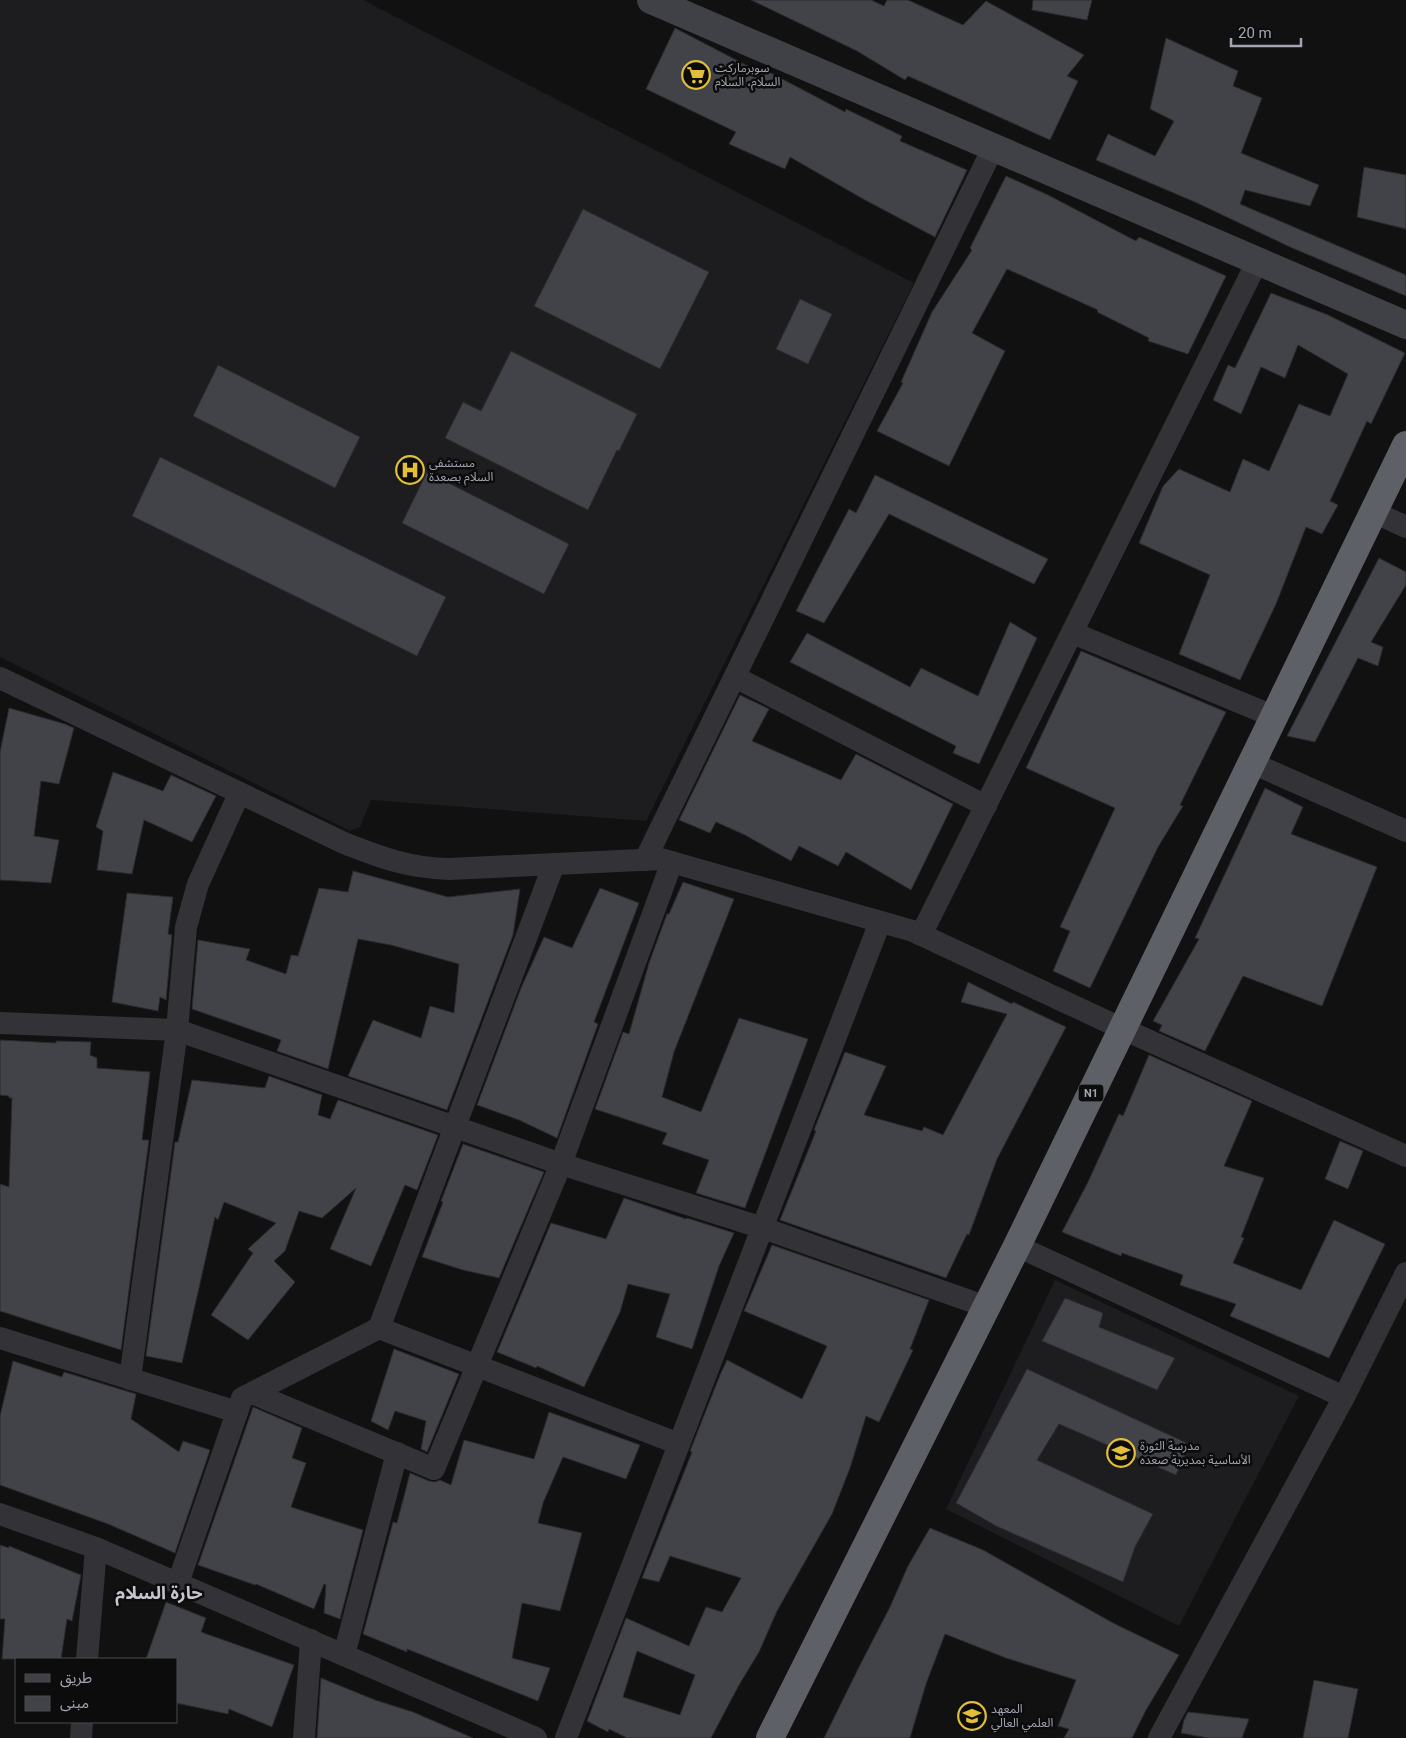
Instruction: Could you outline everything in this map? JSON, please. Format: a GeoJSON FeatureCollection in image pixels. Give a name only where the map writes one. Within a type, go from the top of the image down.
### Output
{"type":"FeatureCollection","features":[{"type":"Feature","properties":{"kind":"highway","name":"N1"},"geometry":{"type":"LineString","coordinates":[[770,1738],[987,1308],[1406,445]]}},
{"type":"Feature","properties":{"kind":"street"},"geometry":{"type":"LineString","coordinates":[[651,0],[1406,325]]}},
{"type":"Feature","properties":{"kind":"street"},"geometry":{"type":"LineString","coordinates":[[645,860],[993,148]]}},
{"type":"Feature","properties":{"kind":"street"},"geometry":{"type":"LineString","coordinates":[[921,935],[1257,262]]}},
{"type":"Feature","properties":{"kind":"street"},"geometry":{"type":"LineString","coordinates":[[1374,512],[1406,527]]}},
{"type":"Feature","properties":{"kind":"street"},"geometry":{"type":"LineString","coordinates":[[1073,632],[1275,717]]}},
{"type":"Feature","properties":{"kind":"street"},"geometry":{"type":"LineString","coordinates":[[735,677],[986,806]]}},
{"type":"Feature","properties":{"kind":"street"},"geometry":{"type":"LineString","coordinates":[[0,678],[239,794],[344,843],[382,858],[425,868],[661,859],[921,935],[1122,1029],[1406,1156]]}},
{"type":"Feature","properties":{"kind":"street"},"geometry":{"type":"LineString","coordinates":[[1252,763],[1406,831]]}},
{"type":"Feature","properties":{"kind":"street"},"geometry":{"type":"LineString","coordinates":[[130,1378],[177,1030],[186,927],[198,884],[239,794]]}},
{"type":"Feature","properties":{"kind":"street"},"geometry":{"type":"LineString","coordinates":[[252,1392],[434,1469],[562,1164],[672,862]]}},
{"type":"Feature","properties":{"kind":"street"},"geometry":{"type":"LineString","coordinates":[[178,1583],[242,1398],[380,1328],[554,864]]}},
{"type":"Feature","properties":{"kind":"street"},"geometry":{"type":"LineString","coordinates":[[566,1738],[880,922]]}},
{"type":"Feature","properties":{"kind":"street"},"geometry":{"type":"LineString","coordinates":[[0,1023],[177,1030],[562,1164],[763,1228],[987,1308]]}},
{"type":"Feature","properties":{"kind":"street"},"geometry":{"type":"LineString","coordinates":[[1017,1246],[1344,1397]]}},
{"type":"Feature","properties":{"kind":"street"},"geometry":{"type":"LineString","coordinates":[[1159,1738],[1344,1397],[1406,1273]]}},
{"type":"Feature","properties":{"kind":"street"},"geometry":{"type":"LineString","coordinates":[[380,1328],[679,1444]]}},
{"type":"Feature","properties":{"kind":"street"},"geometry":{"type":"LineString","coordinates":[[0,1338],[237,1412]]}},
{"type":"Feature","properties":{"kind":"street"},"geometry":{"type":"LineString","coordinates":[[344,1655],[397,1453]]}},
{"type":"Feature","properties":{"kind":"street"},"geometry":{"type":"LineString","coordinates":[[0,1514],[96,1548],[536,1738]]}},
{"type":"Feature","properties":{"kind":"street"},"geometry":{"type":"LineString","coordinates":[[87,1658],[96,1548]]}},
{"type":"Feature","properties":{"kind":"street"},"geometry":{"type":"LineString","coordinates":[[304,1738],[310,1640]]}},
{"type":"Feature","properties":{"kind":"street"},"geometry":{"type":"LineString","coordinates":[[81,1738],[82,1723]]}},
{"type":"Feature","properties":{"kind":"shaded area","name":"مستشفى السلام بصعدة"},"geometry":{"type":"Polygon","coordinates":[[[0,0],[363,0],[914,283],[646,821],[371,800],[360,827],[350,831],[0,657],[0,0]]]}},
{"type":"Feature","properties":{"kind":"shaded area","name":"مدرسة الثورة الأساسية بمديرية صعده"},"geometry":{"type":"Polygon","coordinates":[[[1055,1280],[1299,1396],[1179,1626],[946,1509],[1055,1280]]]}},
{"type":"Feature","properties":{"kind":"building"},"geometry":{"type":"Polygon","coordinates":[[[751,0],[871,0],[884,6],[887,0],[908,0],[963,25],[986,1],[1084,55],[1067,76],[1078,81],[1050,140],[908,76],[905,80],[857,51],[751,0]]]}},
{"type":"Feature","properties":{"kind":"building"},"geometry":{"type":"Polygon","coordinates":[[[1033,0],[1092,0],[1087,20],[1032,10],[1033,0]]]}},
{"type":"Feature","properties":{"kind":"building"},"geometry":{"type":"Polygon","coordinates":[[[675,28],[765,75],[767,71],[845,112],[846,109],[902,136],[900,141],[967,170],[935,237],[790,157],[785,169],[729,144],[736,132],[646,89],[675,28]]]}},
{"type":"Feature","properties":{"kind":"building"},"geometry":{"type":"Polygon","coordinates":[[[1166,38],[1238,71],[1233,86],[1262,98],[1241,153],[1319,185],[1310,206],[1245,190],[1240,204],[1406,275],[1406,296],[1290,247],[1195,202],[1096,160],[1108,134],[1155,156],[1174,121],[1150,109],[1166,38]]]}},
{"type":"Feature","properties":{"kind":"building"},"geometry":{"type":"Polygon","coordinates":[[[1364,167],[1406,175],[1406,229],[1357,217],[1364,167]]]}},
{"type":"Feature","properties":{"kind":"building"},"geometry":{"type":"Polygon","coordinates":[[[1006,176],[1048,195],[1136,241],[1139,237],[1226,276],[1188,354],[1148,341],[1149,338],[1097,312],[1098,310],[1007,269],[972,333],[1005,351],[949,466],[877,431],[903,383],[901,382],[932,312],[972,250],[970,248],[1006,176]]]}},
{"type":"Feature","properties":{"kind":"building"},"geometry":{"type":"Polygon","coordinates":[[[583,209],[709,272],[660,369],[534,306],[583,209]]]}},
{"type":"Feature","properties":{"kind":"building"},"geometry":{"type":"Polygon","coordinates":[[[1271,293],[1328,315],[1405,353],[1371,424],[1367,421],[1330,501],[1338,505],[1322,534],[1306,527],[1276,604],[1240,680],[1179,654],[1210,575],[1139,543],[1163,486],[1179,469],[1230,492],[1243,459],[1269,471],[1299,404],[1330,416],[1348,374],[1298,345],[1285,378],[1261,367],[1241,414],[1213,400],[1228,365],[1235,368],[1271,293]]]}},
{"type":"Feature","properties":{"kind":"building"},"geometry":{"type":"Polygon","coordinates":[[[800,299],[832,314],[808,364],[776,349],[800,299]]]}},
{"type":"Feature","properties":{"kind":"building"},"geometry":{"type":"Polygon","coordinates":[[[511,351],[637,414],[588,510],[445,438],[463,402],[481,411],[511,351]]]}},
{"type":"Feature","properties":{"kind":"building"},"geometry":{"type":"Polygon","coordinates":[[[218,365],[360,437],[335,488],[193,416],[218,365]]]}},
{"type":"Feature","properties":{"kind":"building"},"geometry":{"type":"Polygon","coordinates":[[[160,457],[446,597],[417,656],[132,516],[160,457]]]}},
{"type":"Feature","properties":{"kind":"building"},"geometry":{"type":"Polygon","coordinates":[[[427,472],[569,544],[544,594],[402,523],[427,472]]]}},
{"type":"Feature","properties":{"kind":"building"},"geometry":{"type":"Polygon","coordinates":[[[875,475],[1048,559],[1034,584],[889,514],[824,623],[796,611],[849,509],[856,513],[875,475]]]}},
{"type":"Feature","properties":{"kind":"building"},"geometry":{"type":"Polygon","coordinates":[[[1379,558],[1406,572],[1406,585],[1371,642],[1383,647],[1378,666],[1358,658],[1315,742],[1287,736],[1379,558]]]}},
{"type":"Feature","properties":{"kind":"building"},"geometry":{"type":"Polygon","coordinates":[[[1010,622],[1037,638],[979,764],[953,753],[956,746],[790,662],[807,633],[910,687],[921,668],[978,696],[1010,622]]]}},
{"type":"Feature","properties":{"kind":"building"},"geometry":{"type":"Polygon","coordinates":[[[1081,651],[1226,712],[1180,805],[1183,806],[1158,847],[1090,988],[1053,971],[1070,931],[1060,927],[1115,808],[1026,768],[1081,651]]]}},
{"type":"Feature","properties":{"kind":"building"},"geometry":{"type":"Polygon","coordinates":[[[740,695],[769,709],[752,741],[841,780],[856,754],[953,804],[911,890],[846,852],[838,866],[799,846],[791,861],[745,835],[716,822],[710,833],[679,820],[740,695]]]}},
{"type":"Feature","properties":{"kind":"building"},"geometry":{"type":"Polygon","coordinates":[[[9,708],[74,728],[59,784],[41,781],[34,836],[59,840],[51,883],[0,880],[0,752],[9,708]]]}},
{"type":"Feature","properties":{"kind":"building"},"geometry":{"type":"Polygon","coordinates":[[[113,772],[163,791],[171,775],[216,796],[192,842],[144,820],[132,874],[97,870],[103,831],[96,827],[113,772]]]}},
{"type":"Feature","properties":{"kind":"building"},"geometry":{"type":"Polygon","coordinates":[[[1265,788],[1303,807],[1291,834],[1377,867],[1322,1006],[1243,976],[1205,1051],[1159,1031],[1162,1025],[1153,1021],[1199,939],[1195,938],[1265,788]]]}},
{"type":"Feature","properties":{"kind":"building"},"geometry":{"type":"Polygon","coordinates":[[[353,871],[448,897],[520,889],[513,935],[447,1110],[348,1076],[373,1020],[421,1038],[430,1006],[454,1013],[459,964],[391,945],[358,939],[328,1069],[277,1051],[281,1040],[192,1009],[198,940],[250,949],[246,960],[286,974],[291,955],[298,956],[319,888],[348,892],[353,871]]]}},
{"type":"Feature","properties":{"kind":"building"},"geometry":{"type":"Polygon","coordinates":[[[683,882],[734,899],[674,1052],[662,1097],[701,1112],[739,1018],[808,1039],[745,1208],[696,1193],[709,1160],[662,1144],[667,1133],[595,1109],[623,1032],[629,1034],[649,963],[667,914],[669,914],[683,882]]]}},
{"type":"Feature","properties":{"kind":"building"},"geometry":{"type":"Polygon","coordinates":[[[600,888],[639,903],[594,1022],[598,1024],[557,1138],[519,1120],[477,1105],[521,988],[544,937],[572,948],[600,888]]]}},
{"type":"Feature","properties":{"kind":"building"},"geometry":{"type":"Polygon","coordinates":[[[127,893],[173,897],[168,934],[172,935],[166,1000],[160,997],[158,1011],[112,1002],[127,893]]]}},
{"type":"Feature","properties":{"kind":"building"},"geometry":{"type":"Polygon","coordinates":[[[968,982],[1012,1004],[1013,1002],[1066,1027],[997,1159],[969,1235],[967,1234],[946,1278],[780,1220],[845,1052],[886,1066],[864,1115],[922,1131],[924,1127],[943,1135],[1007,1014],[961,1002],[968,982]]]}},
{"type":"Feature","properties":{"kind":"building"},"geometry":{"type":"Polygon","coordinates":[[[0,1040],[56,1043],[56,1041],[91,1042],[90,1055],[97,1058],[97,1068],[150,1072],[142,1140],[149,1140],[121,1350],[0,1311],[0,1184],[9,1187],[12,1098],[0,1095],[0,1040]]]}},
{"type":"Feature","properties":{"kind":"building"},"geometry":{"type":"Polygon","coordinates":[[[1149,1055],[1252,1101],[1224,1166],[1264,1178],[1241,1237],[1244,1238],[1233,1263],[1301,1290],[1334,1220],[1385,1244],[1329,1358],[1230,1316],[1236,1304],[1180,1285],[1183,1275],[1122,1253],[1121,1256],[1062,1232],[1088,1182],[1119,1114],[1123,1116],[1149,1055]]]}},
{"type":"Feature","properties":{"kind":"building"},"geometry":{"type":"Polygon","coordinates":[[[269,1076],[322,1095],[318,1115],[330,1119],[338,1100],[438,1135],[417,1190],[405,1185],[371,1266],[330,1249],[356,1188],[322,1218],[299,1211],[285,1251],[274,1261],[295,1282],[248,1340],[211,1315],[253,1253],[248,1249],[276,1223],[224,1202],[218,1220],[215,1217],[182,1363],[146,1356],[175,1142],[178,1142],[192,1080],[265,1088],[269,1076]]]}},
{"type":"Feature","properties":{"kind":"building"},"geometry":{"type":"Polygon","coordinates":[[[1340,1141],[1363,1151],[1348,1189],[1325,1179],[1340,1141]]]}},
{"type":"Feature","properties":{"kind":"building"},"geometry":{"type":"Polygon","coordinates":[[[463,1144],[544,1172],[499,1278],[463,1270],[422,1257],[463,1144]]]}},
{"type":"Feature","properties":{"kind":"building"},"geometry":{"type":"Polygon","coordinates":[[[624,1198],[734,1233],[719,1266],[692,1349],[656,1337],[670,1294],[628,1284],[620,1312],[584,1387],[537,1366],[536,1368],[497,1352],[551,1223],[606,1239],[624,1198]]]}},
{"type":"Feature","properties":{"kind":"building"},"geometry":{"type":"Polygon","coordinates":[[[772,1245],[929,1300],[910,1349],[913,1350],[879,1422],[866,1416],[850,1468],[832,1514],[777,1611],[759,1652],[711,1738],[627,1738],[609,1729],[608,1732],[587,1721],[626,1618],[689,1646],[706,1607],[722,1612],[741,1578],[670,1556],[659,1582],[642,1578],[727,1360],[802,1399],[827,1346],[744,1311],[772,1245]],[[637,1651],[623,1697],[680,1715],[695,1675],[637,1651]]]}},
{"type":"Feature","properties":{"kind":"building"},"geometry":{"type":"Polygon","coordinates":[[[1065,1298],[1103,1313],[1099,1327],[1175,1358],[1157,1390],[1042,1341],[1065,1298]]]}},
{"type":"Feature","properties":{"kind":"building"},"geometry":{"type":"Polygon","coordinates":[[[394,1349],[459,1374],[427,1452],[421,1449],[426,1421],[395,1411],[388,1430],[371,1421],[394,1349]]]}},
{"type":"Feature","properties":{"kind":"building"},"geometry":{"type":"Polygon","coordinates":[[[13,1361],[62,1377],[64,1372],[136,1394],[131,1419],[179,1452],[183,1441],[210,1450],[175,1553],[108,1524],[0,1485],[0,1416],[13,1361]]]}},
{"type":"Feature","properties":{"kind":"building"},"geometry":{"type":"Polygon","coordinates":[[[1027,1369],[1189,1444],[1176,1475],[1059,1424],[1037,1460],[1153,1514],[1135,1547],[1123,1582],[996,1526],[956,1503],[1027,1369]]]}},
{"type":"Feature","properties":{"kind":"building"},"geometry":{"type":"Polygon","coordinates":[[[253,1407],[302,1428],[292,1458],[306,1463],[291,1507],[363,1530],[340,1619],[324,1613],[326,1585],[324,1584],[314,1609],[256,1584],[198,1565],[253,1407]]]}},
{"type":"Feature","properties":{"kind":"building"},"geometry":{"type":"Polygon","coordinates":[[[549,1412],[640,1445],[626,1479],[563,1457],[543,1503],[538,1523],[582,1533],[560,1611],[522,1603],[512,1658],[550,1668],[538,1701],[407,1649],[407,1652],[363,1634],[393,1522],[397,1523],[410,1473],[429,1481],[435,1482],[440,1480],[451,1485],[464,1440],[534,1459],[549,1412]]]}},
{"type":"Feature","properties":{"kind":"building"},"geometry":{"type":"Polygon","coordinates":[[[930,1528],[983,1550],[1113,1623],[1179,1655],[1146,1710],[1132,1738],[1064,1738],[1069,1729],[1058,1726],[1076,1680],[1006,1658],[945,1634],[926,1684],[910,1738],[824,1738],[890,1607],[908,1566],[930,1528]]]}},
{"type":"Feature","properties":{"kind":"building"},"geometry":{"type":"Polygon","coordinates":[[[0,1545],[9,1548],[9,1546],[81,1575],[72,1621],[67,1619],[61,1658],[2,1659],[5,1619],[0,1619],[0,1545]]]}},
{"type":"Feature","properties":{"kind":"building"},"geometry":{"type":"Polygon","coordinates":[[[166,1602],[206,1618],[201,1632],[294,1665],[272,1727],[229,1709],[228,1714],[178,1703],[178,1658],[146,1658],[166,1602]]]}},
{"type":"Feature","properties":{"kind":"building"},"geometry":{"type":"Polygon","coordinates":[[[321,1678],[375,1700],[413,1712],[473,1738],[317,1738],[321,1678]]]}},
{"type":"Feature","properties":{"kind":"building"},"geometry":{"type":"Polygon","coordinates":[[[1314,1680],[1358,1689],[1348,1738],[1303,1738],[1314,1680]]]}},
{"type":"Feature","properties":{"kind":"building"},"geometry":{"type":"Polygon","coordinates":[[[1188,1712],[1249,1719],[1242,1738],[1208,1738],[1181,1733],[1188,1712]]]}},
{"type":"Feature","properties":{"kind":"place","name":"سوبرماركت السلام، السلام"},"geometry":{"type":"Point","coordinates":[696,75]}},
{"type":"Feature","properties":{"kind":"place","name":"مستشفى السلام بصعدة"},"geometry":{"type":"Point","coordinates":[410,470]}},
{"type":"Feature","properties":{"kind":"place","name":"مدرسة الثورة الأساسية بمديرية صعده"},"geometry":{"type":"Point","coordinates":[1121,1453]}},
{"type":"Feature","properties":{"kind":"place","name":"المعهد العلمي العالي"},"geometry":{"type":"Point","coordinates":[972,1716]}},
{"type":"Feature","properties":{"kind":"district","name":"حارة السلام"},"geometry":{"type":"Point","coordinates":[159,1593]}}]}
